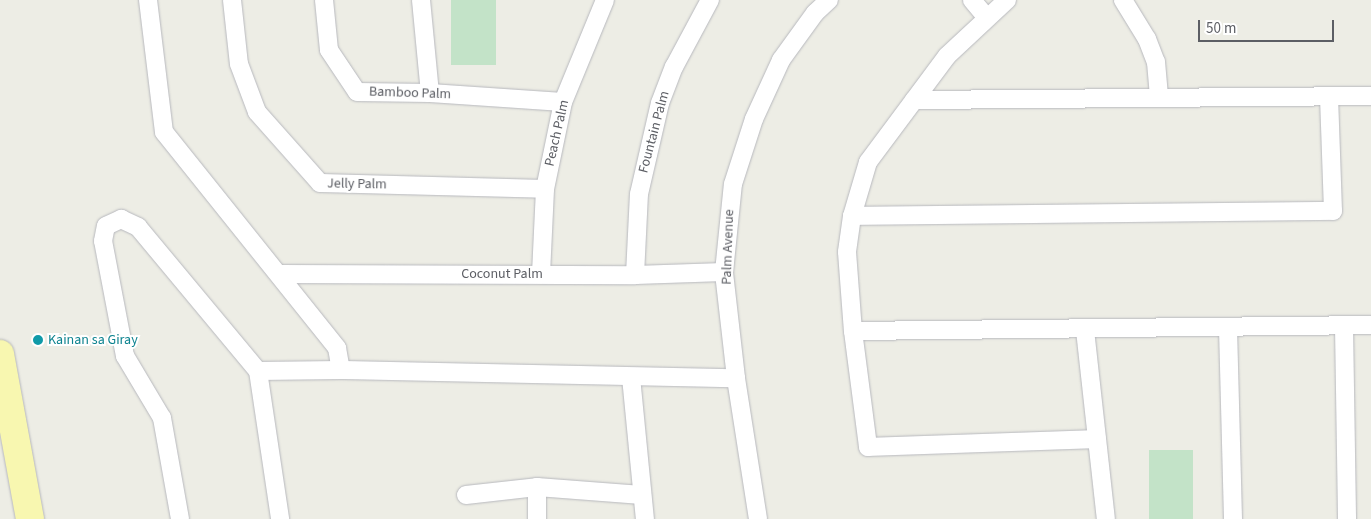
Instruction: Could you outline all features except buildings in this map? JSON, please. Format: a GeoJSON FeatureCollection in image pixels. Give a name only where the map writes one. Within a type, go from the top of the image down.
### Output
{"type":"FeatureCollection","features":[{"type":"Feature","properties":{"kind":"main road"},"geometry":{"type":"LineString","coordinates":[[0,354],[30,519]]}},
{"type":"Feature","properties":{"kind":"street"},"geometry":{"type":"LineString","coordinates":[[148,0],[164,132],[337,348],[341,370]]}},
{"type":"Feature","properties":{"kind":"street","name":"Jelly Palm"},"geometry":{"type":"LineString","coordinates":[[232,0],[240,64],[257,112],[320,183],[545,189]]}},
{"type":"Feature","properties":{"kind":"street","name":"Bamboo Palm"},"geometry":{"type":"LineString","coordinates":[[324,0],[329,50],[357,92],[430,93],[563,102]]}},
{"type":"Feature","properties":{"kind":"street"},"geometry":{"type":"LineString","coordinates":[[421,0],[430,93]]}},
{"type":"Feature","properties":{"kind":"street","name":"Peach Palm"},"geometry":{"type":"LineString","coordinates":[[541,274],[545,189],[563,102],[606,0]]}},
{"type":"Feature","properties":{"kind":"street","name":"Fountain Palm"},"geometry":{"type":"LineString","coordinates":[[635,275],[639,194],[660,103],[674,67],[710,0]]}},
{"type":"Feature","properties":{"kind":"street","name":"Palm Avenue"},"geometry":{"type":"LineString","coordinates":[[758,519],[736,378],[724,272],[732,184],[754,119],[780,60],[815,12],[829,0]]}},
{"type":"Feature","properties":{"kind":"street"},"geometry":{"type":"LineString","coordinates":[[972,0],[987,18]]}},
{"type":"Feature","properties":{"kind":"street"},"geometry":{"type":"LineString","coordinates":[[1006,0],[947,56],[868,162],[852,216],[846,252],[853,331],[868,447],[1097,439]]}},
{"type":"Feature","properties":{"kind":"street"},"geometry":{"type":"LineString","coordinates":[[1123,0],[1147,38],[1156,62],[1159,97]]}},
{"type":"Feature","properties":{"kind":"street"},"geometry":{"type":"LineString","coordinates":[[852,216],[1333,211],[1329,96]]}},
{"type":"Feature","properties":{"kind":"street"},"geometry":{"type":"LineString","coordinates":[[914,100],[1371,96]]}},
{"type":"Feature","properties":{"kind":"street"},"geometry":{"type":"LineString","coordinates":[[180,519],[162,418],[125,356],[103,241],[106,226],[121,219],[138,227],[258,371],[280,519]]}},
{"type":"Feature","properties":{"kind":"street","name":"Coconut Palm"},"geometry":{"type":"LineString","coordinates":[[279,274],[635,275],[724,272]]}},
{"type":"Feature","properties":{"kind":"street"},"geometry":{"type":"LineString","coordinates":[[853,331],[1085,330],[1371,325]]}},
{"type":"Feature","properties":{"kind":"street"},"geometry":{"type":"LineString","coordinates":[[1344,326],[1347,519]]}},
{"type":"Feature","properties":{"kind":"street"},"geometry":{"type":"LineString","coordinates":[[1228,328],[1232,519]]}},
{"type":"Feature","properties":{"kind":"street"},"geometry":{"type":"LineString","coordinates":[[1085,330],[1106,519]]}},
{"type":"Feature","properties":{"kind":"street"},"geometry":{"type":"LineString","coordinates":[[258,371],[341,370],[736,378]]}},
{"type":"Feature","properties":{"kind":"street"},"geometry":{"type":"LineString","coordinates":[[631,377],[645,519]]}},
{"type":"Feature","properties":{"kind":"street"},"geometry":{"type":"LineString","coordinates":[[466,495],[536,487],[642,495]]}},
{"type":"Feature","properties":{"kind":"street"},"geometry":{"type":"LineString","coordinates":[[536,487],[537,519]]}},
{"type":"Feature","properties":{"kind":"green space"},"geometry":{"type":"Polygon","coordinates":[[[451,0],[496,0],[496,65],[451,65],[451,0]]]}},
{"type":"Feature","properties":{"kind":"green space"},"geometry":{"type":"Polygon","coordinates":[[[1149,450],[1193,450],[1193,519],[1149,519],[1149,450]]]}},
{"type":"Feature","properties":{"kind":"place","name":"Kainan sa Giray"},"geometry":{"type":"Point","coordinates":[38,340]}}]}
